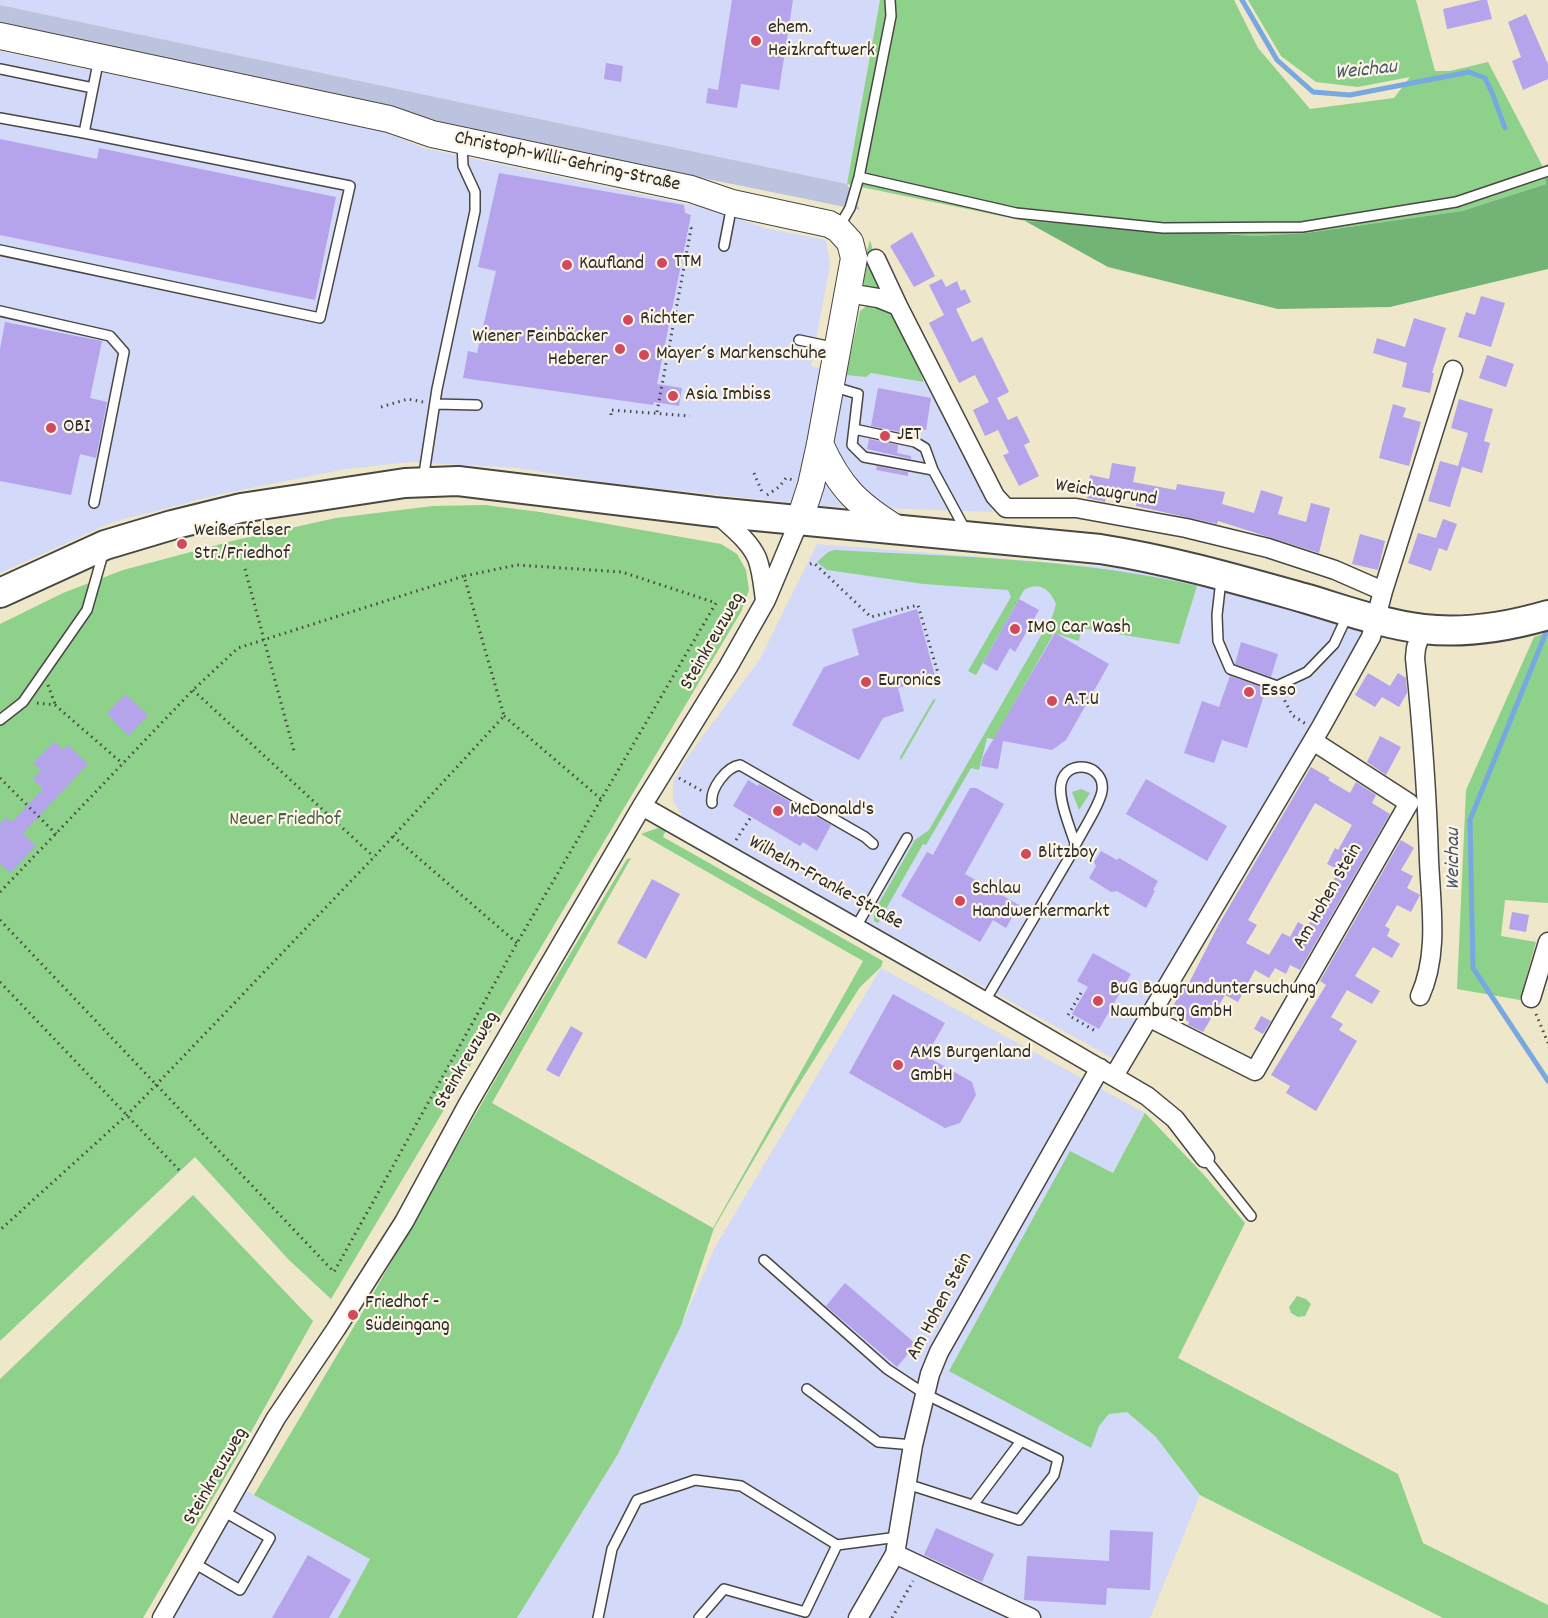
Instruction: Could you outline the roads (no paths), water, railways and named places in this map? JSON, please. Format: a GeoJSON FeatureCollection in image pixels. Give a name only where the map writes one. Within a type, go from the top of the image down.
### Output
{"type":"FeatureCollection","features":[{"type":"Feature","properties":{"kind":"main road"},"geometry":{"type":"LineString","coordinates":[[0,593],[105,545],[241,508],[361,489],[423,482],[458,481],[714,512],[1100,549],[1163,560],[1222,574],[1376,619],[1422,629],[1468,631],[1491,629],[1548,615]]}},
{"type":"Feature","properties":{"kind":"street","name":"Christoph-Willi-Gehring-Straße"},"geometry":{"type":"LineString","coordinates":[[0,36],[389,119],[432,135],[691,189],[732,203],[820,220],[838,229]]}},
{"type":"Feature","properties":{"kind":"street"},"geometry":{"type":"LineString","coordinates":[[800,519],[811,485],[820,444],[854,258],[850,242],[838,229]]}},
{"type":"Feature","properties":{"kind":"street","name":"Weichaugrund"},"geometry":{"type":"LineString","coordinates":[[876,259],[995,496],[1006,508],[1076,508],[1186,528],[1268,548],[1335,570],[1383,591]]}},
{"type":"Feature","properties":{"kind":"street"},"geometry":{"type":"LineString","coordinates":[[848,293],[878,298],[898,306]]}},
{"type":"Feature","properties":{"kind":"street"},"geometry":{"type":"LineString","coordinates":[[1376,619],[1453,369]]}},
{"type":"Feature","properties":{"kind":"street"},"geometry":{"type":"LineString","coordinates":[[820,444],[840,482],[864,506],[897,530]]}},
{"type":"Feature","properties":{"kind":"street"},"geometry":{"type":"LineString","coordinates":[[714,512],[745,541],[756,556],[761,569],[765,600]]}},
{"type":"Feature","properties":{"kind":"street","name":"Steinkreuzweg"},"geometry":{"type":"LineString","coordinates":[[162,1618],[276,1418],[404,1222],[468,1104],[664,769],[728,667],[765,600],[800,519]]}},
{"type":"Feature","properties":{"kind":"street","name":"Am Hohen Stein"},"geometry":{"type":"LineString","coordinates":[[858,1618],[897,1546],[913,1445],[930,1374],[939,1352],[1107,1072],[1148,1017],[1313,741],[1371,637],[1376,619]]}},
{"type":"Feature","properties":{"kind":"street"},"geometry":{"type":"LineString","coordinates":[[1420,996],[1428,978],[1433,947],[1427,806],[1415,658],[1422,629]]}},
{"type":"Feature","properties":{"kind":"street","name":"Am Hohen Stein"},"geometry":{"type":"LineString","coordinates":[[1148,1017],[1255,1071],[1409,803],[1313,741]]}},
{"type":"Feature","properties":{"kind":"street","name":"Wilhelm-Franke-Straße"},"geometry":{"type":"LineString","coordinates":[[642,806],[1107,1072],[1162,1108],[1186,1132],[1205,1158]]}},
{"type":"Feature","properties":{"kind":"street"},"geometry":{"type":"LineString","coordinates":[[1531,998],[1548,942]]}},
{"type":"Feature","properties":{"kind":"street"},"geometry":{"type":"LineString","coordinates":[[897,1546],[921,1567],[1031,1618]]}},
{"type":"Feature","properties":{"kind":"lane"},"geometry":{"type":"LineString","coordinates":[[838,229],[850,208],[859,177],[891,16],[890,0]]}},
{"type":"Feature","properties":{"kind":"lane"},"geometry":{"type":"LineString","coordinates":[[84,133],[99,58]]}},
{"type":"Feature","properties":{"kind":"lane"},"geometry":{"type":"LineString","coordinates":[[0,69],[93,88]]}},
{"type":"Feature","properties":{"kind":"lane"},"geometry":{"type":"LineString","coordinates":[[0,118],[350,186],[320,318],[0,250]]}},
{"type":"Feature","properties":{"kind":"lane"},"geometry":{"type":"LineString","coordinates":[[423,482],[435,404],[475,211],[475,192],[463,166],[462,140]]}},
{"type":"Feature","properties":{"kind":"lane"},"geometry":{"type":"LineString","coordinates":[[859,177],[1016,213],[1163,228],[1302,227],[1456,202],[1548,171]]}},
{"type":"Feature","properties":{"kind":"lane"},"geometry":{"type":"LineString","coordinates":[[724,246],[732,203]]}},
{"type":"Feature","properties":{"kind":"lane"},"geometry":{"type":"LineString","coordinates":[[0,311],[110,336],[124,352],[94,503]]}},
{"type":"Feature","properties":{"kind":"lane"},"geometry":{"type":"LineString","coordinates":[[799,340],[837,348]]}},
{"type":"Feature","properties":{"kind":"lane"},"geometry":{"type":"LineString","coordinates":[[831,386],[858,394],[852,445],[864,457],[933,470]]}},
{"type":"Feature","properties":{"kind":"lane"},"geometry":{"type":"LineString","coordinates":[[435,404],[477,405]]}},
{"type":"Feature","properties":{"kind":"lane"},"geometry":{"type":"LineString","coordinates":[[854,429],[915,442],[925,448],[933,470],[969,536]]}},
{"type":"Feature","properties":{"kind":"lane"},"geometry":{"type":"LineString","coordinates":[[0,720],[23,702],[87,610],[105,545]]}},
{"type":"Feature","properties":{"kind":"lane"},"geometry":{"type":"LineString","coordinates":[[1222,574],[1216,615],[1218,641],[1230,669],[1277,686],[1307,672],[1334,644],[1349,611]]}},
{"type":"Feature","properties":{"kind":"lane"},"geometry":{"type":"LineString","coordinates":[[712,799],[729,768],[745,766],[865,837],[873,844]]}},
{"type":"Feature","properties":{"kind":"lane"},"geometry":{"type":"LineString","coordinates":[[985,1001],[1068,858],[1101,796],[1103,787],[1101,778],[1087,766],[1068,771],[1061,784],[1061,793],[1075,843]]}},
{"type":"Feature","properties":{"kind":"lane"},"geometry":{"type":"LineString","coordinates":[[856,927],[907,838]]}},
{"type":"Feature","properties":{"kind":"lane"},"geometry":{"type":"LineString","coordinates":[[1205,1158],[1251,1216]]}},
{"type":"Feature","properties":{"kind":"lane"},"geometry":{"type":"LineString","coordinates":[[764,1260],[887,1369],[926,1394],[1058,1459],[1054,1475],[1019,1520],[907,1484]]}},
{"type":"Feature","properties":{"kind":"lane"},"geometry":{"type":"LineString","coordinates":[[807,1389],[878,1442],[913,1445]]}},
{"type":"Feature","properties":{"kind":"lane"},"geometry":{"type":"LineString","coordinates":[[973,1505],[1022,1441]]}},
{"type":"Feature","properties":{"kind":"lane"},"geometry":{"type":"LineString","coordinates":[[598,1618],[612,1549],[637,1500],[695,1480],[741,1486],[837,1545],[897,1546]]}},
{"type":"Feature","properties":{"kind":"lane"},"geometry":{"type":"LineString","coordinates":[[194,1563],[240,1590],[270,1538],[223,1511]]}},
{"type":"Feature","properties":{"kind":"lane"},"geometry":{"type":"LineString","coordinates":[[699,1618],[724,1589],[805,1612],[837,1545]]}},
{"type":"Feature","properties":{"kind":"waterway","name":"Weichau"},"geometry":{"type":"LineString","coordinates":[[1242,0],[1277,60],[1313,92],[1350,95],[1469,72],[1485,78],[1505,128]]}},
{"type":"Feature","properties":{"kind":"waterway","name":"Weichau"},"geometry":{"type":"LineString","coordinates":[[1547,630],[1470,820],[1473,968],[1548,1081]]}},
{"type":"Feature","properties":{"kind":"place","name":"ehem. Heizkraftwerk"},"geometry":{"type":"Point","coordinates":[756,41]}},
{"type":"Feature","properties":{"kind":"place","name":"TTM"},"geometry":{"type":"Point","coordinates":[662,263]}},
{"type":"Feature","properties":{"kind":"place","name":"Kaufland"},"geometry":{"type":"Point","coordinates":[567,265]}},
{"type":"Feature","properties":{"kind":"place","name":"Richter"},"geometry":{"type":"Point","coordinates":[628,320]}},
{"type":"Feature","properties":{"kind":"place","name":"Wiener Feinbäcker Heberer"},"geometry":{"type":"Point","coordinates":[620,349]}},
{"type":"Feature","properties":{"kind":"place","name":"Mayer´s Markenschuhe"},"geometry":{"type":"Point","coordinates":[644,355]}},
{"type":"Feature","properties":{"kind":"place","name":"Asia Imbiss"},"geometry":{"type":"Point","coordinates":[673,396]}},
{"type":"Feature","properties":{"kind":"place","name":"OBI"},"geometry":{"type":"Point","coordinates":[51,428]}},
{"type":"Feature","properties":{"kind":"place","name":"JET"},"geometry":{"type":"Point","coordinates":[885,436]}},
{"type":"Feature","properties":{"kind":"place","name":"Weißenfelser Str./Friedhof"},"geometry":{"type":"Point","coordinates":[182,544]}},
{"type":"Feature","properties":{"kind":"place","name":"IMO Car Wash"},"geometry":{"type":"Point","coordinates":[1015,629]}},
{"type":"Feature","properties":{"kind":"place","name":"Euronics"},"geometry":{"type":"Point","coordinates":[866,682]}},
{"type":"Feature","properties":{"kind":"place","name":"Esso"},"geometry":{"type":"Point","coordinates":[1249,692]}},
{"type":"Feature","properties":{"kind":"place","name":"A.T.U"},"geometry":{"type":"Point","coordinates":[1052,701]}},
{"type":"Feature","properties":{"kind":"place","name":"McDonald's"},"geometry":{"type":"Point","coordinates":[778,811]}},
{"type":"Feature","properties":{"kind":"place","name":"Blitzboy"},"geometry":{"type":"Point","coordinates":[1026,854]}},
{"type":"Feature","properties":{"kind":"place","name":"Schlau Handwerkermarkt"},"geometry":{"type":"Point","coordinates":[960,901]}},
{"type":"Feature","properties":{"kind":"place","name":"BuG Baugrunduntersuchung Naumburg GmbH"},"geometry":{"type":"Point","coordinates":[1098,1001]}},
{"type":"Feature","properties":{"kind":"place","name":"AMS Burgenland GmbH"},"geometry":{"type":"Point","coordinates":[898,1065]}},
{"type":"Feature","properties":{"kind":"place","name":"Friedhof - Südeingang"},"geometry":{"type":"Point","coordinates":[353,1315]}},
{"type":"Feature","properties":{"kind":"park label","name":"Neuer Friedhof"},"geometry":{"type":"Point","coordinates":[285,821]}}]}
